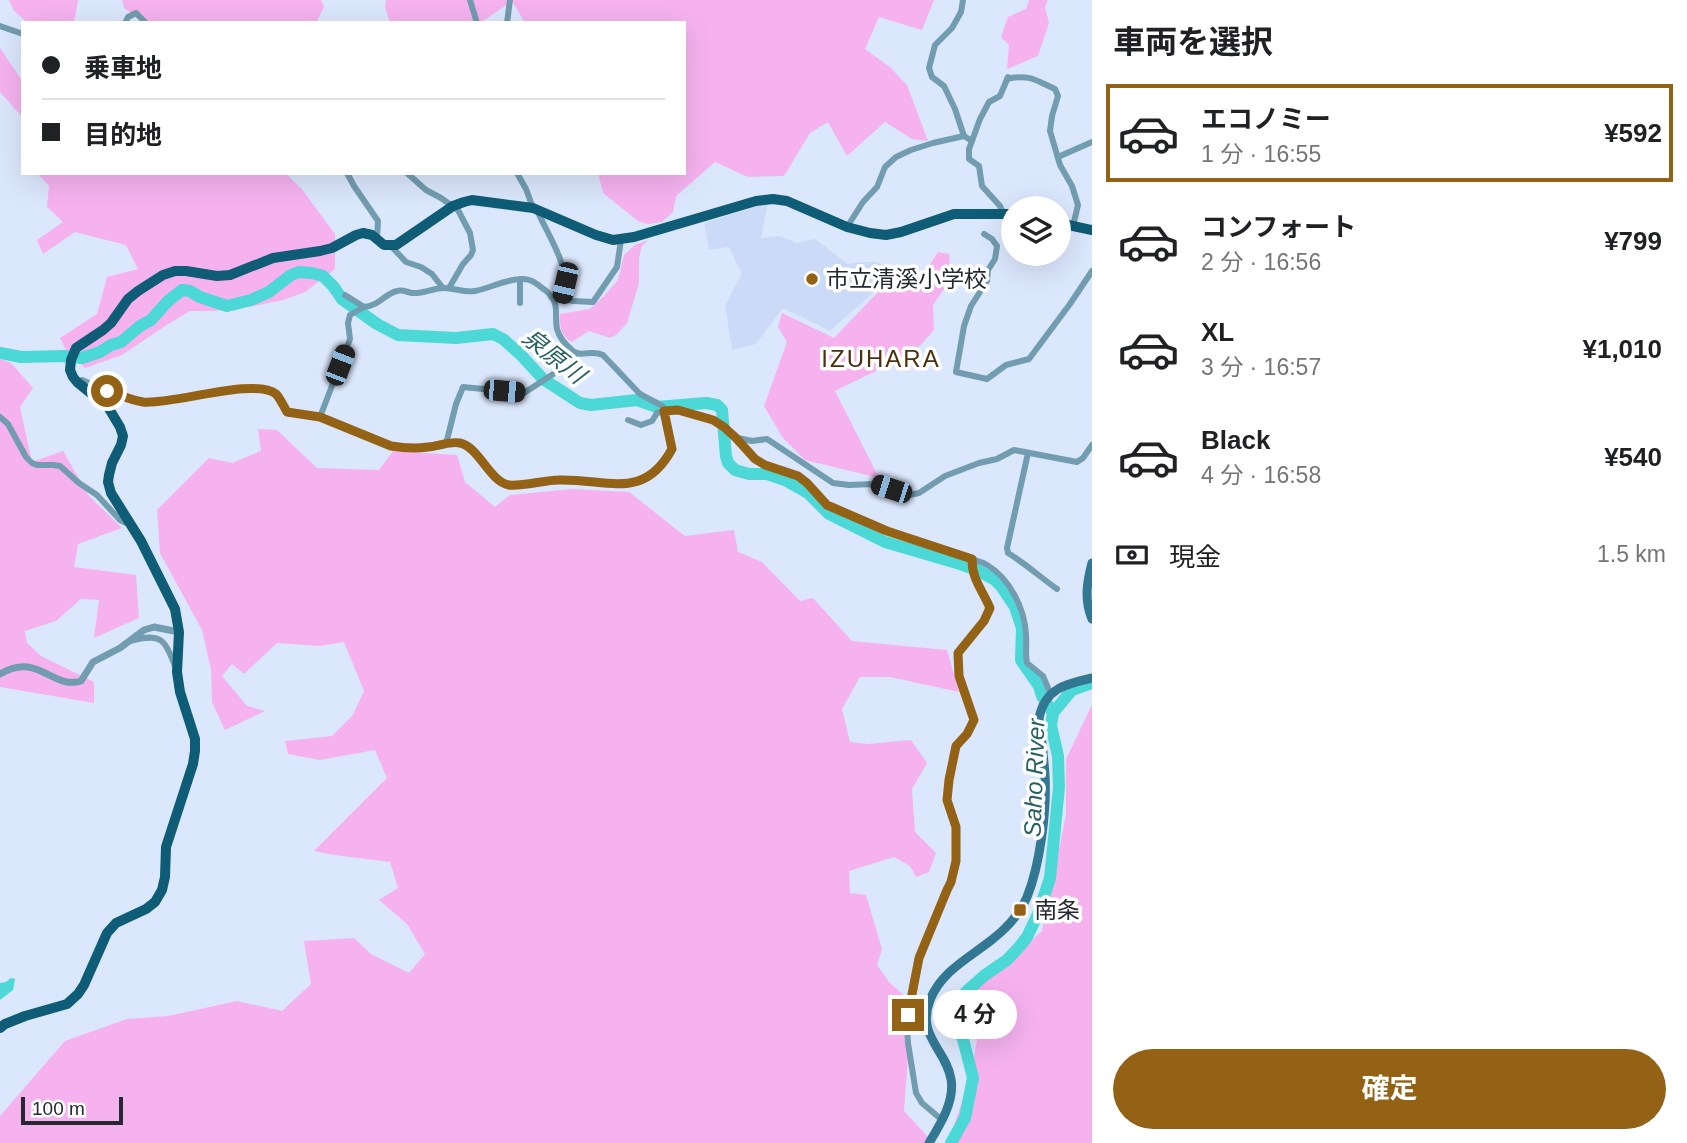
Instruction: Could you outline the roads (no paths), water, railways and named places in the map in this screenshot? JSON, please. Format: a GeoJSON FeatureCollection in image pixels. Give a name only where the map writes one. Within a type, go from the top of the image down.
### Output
{"type":"FeatureCollection","features":[{"type":"Feature","properties":{"kind":"main road"},"geometry":{"type":"LineString","coordinates":[[0,1028],[25,1016],[67,1004],[84,985],[107,933],[116,923],[155,902],[165,877],[166,847],[193,764],[195,739],[180,692],[177,671],[179,632],[175,609],[141,541],[111,493],[108,482],[123,436],[107,407],[77,382],[70,370],[76,348],[111,323],[128,299],[163,275],[175,271],[230,275],[273,258],[332,248],[363,233],[391,246],[401,243],[453,206],[472,200],[535,209],[613,240],[773,198],[787,201],[847,227],[886,235],[954,214],[1001,214]]}},
{"type":"Feature","properties":{"kind":"main road"},"geometry":{"type":"LineString","coordinates":[[1073,226],[1092,230]]}},
{"type":"Feature","properties":{"kind":"main road"},"geometry":{"type":"LineString","coordinates":[[1092,563],[1086,595],[1092,619]]}},
{"type":"Feature","properties":{"kind":"main road"},"geometry":{"type":"LineString","coordinates":[[929,1143],[951,1096],[952,1081],[948,1067],[928,1031],[930,1000],[946,975],[961,960],[994,938],[1009,924],[1027,897],[1039,848],[1045,797],[1039,718],[1047,699],[1058,687],[1092,678]]}},
{"type":"Feature","properties":{"kind":"street"},"geometry":{"type":"LineString","coordinates":[[470,0],[476,21]]}},
{"type":"Feature","properties":{"kind":"street"},"geometry":{"type":"LineString","coordinates":[[507,21],[510,0]]}},
{"type":"Feature","properties":{"kind":"street"},"geometry":{"type":"LineString","coordinates":[[963,0],[961,12],[953,28],[935,45],[929,68],[932,77],[944,86],[964,136],[972,141]]}},
{"type":"Feature","properties":{"kind":"street"},"geometry":{"type":"LineString","coordinates":[[126,21],[136,13],[144,21]]}},
{"type":"Feature","properties":{"kind":"street"},"geometry":{"type":"LineString","coordinates":[[0,26],[21,33]]}},
{"type":"Feature","properties":{"kind":"street"},"geometry":{"type":"LineString","coordinates":[[1001,207],[982,186],[979,166],[969,159],[969,149],[980,119],[989,103],[1000,96],[1008,76],[1023,75],[1055,89],[1058,96],[1050,131],[1060,165],[1072,186],[1078,205],[1073,226]]}},
{"type":"Feature","properties":{"kind":"street"},"geometry":{"type":"LineString","coordinates":[[847,227],[863,202],[877,187],[885,167],[896,158],[911,150],[964,136]]}},
{"type":"Feature","properties":{"kind":"street"},"geometry":{"type":"LineString","coordinates":[[1058,158],[1092,142]]}},
{"type":"Feature","properties":{"kind":"street"},"geometry":{"type":"LineString","coordinates":[[350,175],[354,186],[378,221],[377,239]]}},
{"type":"Feature","properties":{"kind":"street"},"geometry":{"type":"LineString","coordinates":[[409,175],[426,190],[458,210],[470,233],[473,250],[446,288]]}},
{"type":"Feature","properties":{"kind":"street"},"geometry":{"type":"LineString","coordinates":[[518,175],[553,243],[564,274],[562,299]]}},
{"type":"Feature","properties":{"kind":"street"},"geometry":{"type":"LineString","coordinates":[[984,234],[997,246],[995,259],[964,326],[956,372],[987,379],[1006,365],[1029,359],[1092,271]]}},
{"type":"Feature","properties":{"kind":"street"},"geometry":{"type":"LineString","coordinates":[[551,297],[593,302],[617,267],[621,240]]}},
{"type":"Feature","properties":{"kind":"street"},"geometry":{"type":"LineString","coordinates":[[391,246],[406,262],[432,274],[446,288]]}},
{"type":"Feature","properties":{"kind":"street"},"geometry":{"type":"LineString","coordinates":[[520,279],[520,303]]}},
{"type":"Feature","properties":{"kind":"street"},"geometry":{"type":"LineString","coordinates":[[77,382],[82,380],[142,402],[242,389],[267,390],[277,395],[287,412],[320,417],[391,446],[430,447],[461,443],[499,480],[509,485],[557,480],[631,484],[648,478],[665,462],[672,449],[663,407],[639,393],[603,355],[596,352],[576,353],[560,337],[556,307],[551,297],[528,279],[501,283],[474,292],[446,288],[411,293],[397,290],[379,303],[364,307],[350,316],[350,339],[320,417]]}},
{"type":"Feature","properties":{"kind":"street"},"geometry":{"type":"LineString","coordinates":[[345,295],[364,307]]}},
{"type":"Feature","properties":{"kind":"street"},"geometry":{"type":"LineString","coordinates":[[446,444],[463,387],[524,393],[564,367],[576,353]]}},
{"type":"Feature","properties":{"kind":"street"},"geometry":{"type":"LineString","coordinates":[[628,420],[641,425],[652,421],[657,413],[678,410],[713,420],[736,438],[755,459],[798,476],[827,505],[887,531],[988,565],[1004,580],[1020,608],[1026,636],[1027,663],[1042,676],[1047,699]]}},
{"type":"Feature","properties":{"kind":"street"},"geometry":{"type":"LineString","coordinates":[[0,416],[14,432],[26,457],[32,463],[60,466],[97,495],[120,520],[129,522]]}},
{"type":"Feature","properties":{"kind":"street"},"geometry":{"type":"LineString","coordinates":[[736,438],[752,441],[767,439],[833,483],[873,484],[909,495],[919,493],[945,476],[997,459],[1014,450],[1077,463],[1092,445]]}},
{"type":"Feature","properties":{"kind":"street"},"geometry":{"type":"LineString","coordinates":[[1028,453],[1007,548],[1008,554],[1057,589]]}},
{"type":"Feature","properties":{"kind":"street"},"geometry":{"type":"LineString","coordinates":[[942,1120],[922,1103],[916,1093],[908,1043],[908,1015],[919,958],[951,882],[956,861],[956,827],[947,800],[956,746],[967,734],[974,720],[959,676],[958,653],[984,621],[990,608],[975,581],[972,559]]}},
{"type":"Feature","properties":{"kind":"street"},"geometry":{"type":"LineString","coordinates":[[0,674],[14,668],[26,667],[73,683],[81,681],[93,662],[144,630],[154,627],[179,632]]}},
{"type":"Feature","properties":{"kind":"street"},"geometry":{"type":"LineString","coordinates":[[128,642],[152,636],[160,639],[167,647],[177,671]]}},
{"type":"Feature","properties":{"kind":"waterway","name":"泉原川"},"geometry":{"type":"LineString","coordinates":[[0,353],[21,357],[82,358],[121,342],[151,320],[182,290],[227,306],[269,292],[299,272],[323,276],[342,299],[377,324],[398,335],[456,338],[493,334],[521,355],[543,379],[580,403],[591,405],[637,400],[657,407],[706,403],[717,405],[722,410],[726,456],[728,463],[735,470],[749,474],[767,474],[785,480],[808,493],[829,514],[885,542],[960,564],[995,580],[1015,607],[1022,628],[1021,660],[1053,713]]}},
{"type":"Feature","properties":{"kind":"waterway","name":"Saho River"},"geometry":{"type":"LineString","coordinates":[[951,1143],[965,1118],[973,1078],[963,1039],[951,1020],[952,1011],[968,990],[1007,960],[1020,946],[1038,914],[1050,878],[1059,787],[1058,756],[1051,725],[1053,713],[1072,690],[1092,683]]}},
{"type":"Feature","properties":{"kind":"place","name":"市立清溪小学校"},"geometry":{"type":"Point","coordinates":[812,279]}},
{"type":"Feature","properties":{"kind":"place","name":"南条"},"geometry":{"type":"Point","coordinates":[1020,910]}},
{"type":"Feature","properties":{"kind":"district","name":"IZUHARA"},"geometry":{"type":"Point","coordinates":[881,358]}}]}
